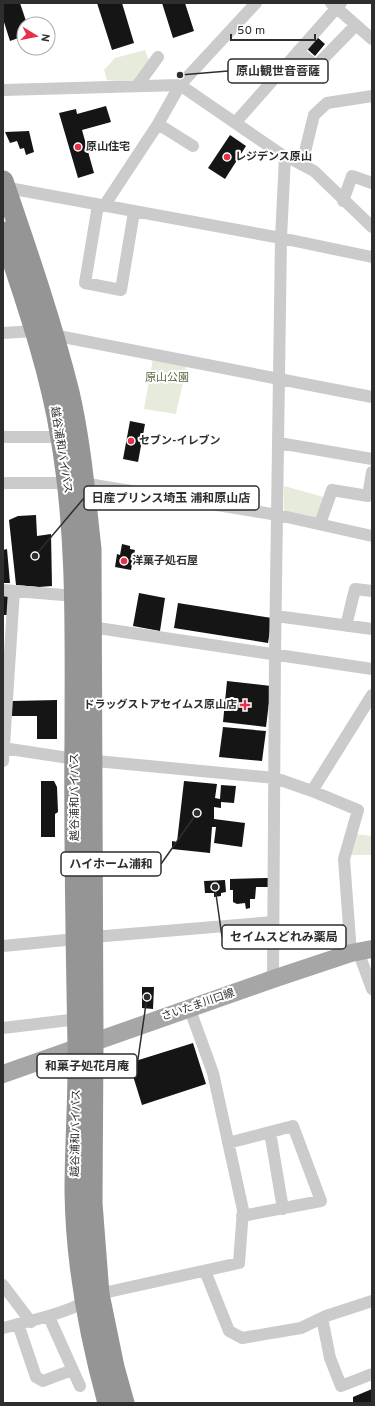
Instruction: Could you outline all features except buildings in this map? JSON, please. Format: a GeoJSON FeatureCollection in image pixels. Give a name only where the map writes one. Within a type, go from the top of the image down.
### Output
{"type":"FeatureCollection","features":[{"type":"Feature","properties":{"kind":"highway","name":"越谷浦和バイパス"},"geometry":{"type":"LineString","coordinates":[[4,185],[33,266],[61,437],[76,483],[91,549],[91,627],[83,760]]}},
{"type":"Feature","properties":{"kind":"highway","name":"越谷浦和バイパス"},"geometry":{"type":"LineString","coordinates":[[3,232],[69,393],[77,435],[74,546],[75,596],[83,760],[86,1045],[96,1303],[99,1369],[116,1402]]}},
{"type":"Feature","properties":{"kind":"highway","name":"越谷浦和バイパス"},"geometry":{"type":"LineString","coordinates":[[84,938],[78,1019],[86,1045]]}},
{"type":"Feature","properties":{"kind":"highway","name":"越谷浦和バイパス"},"geometry":{"type":"LineString","coordinates":[[96,1303],[114,1367],[116,1402]]}},
{"type":"Feature","properties":{"kind":"main road","name":"さいたま川口線"},"geometry":{"type":"LineString","coordinates":[[3,1074],[273,978],[361,951]]}},
{"type":"Feature","properties":{"kind":"street"},"geometry":{"type":"LineString","coordinates":[[134,212],[121,290],[85,283],[101,205],[158,124],[180,84],[256,3]]}},
{"type":"Feature","properties":{"kind":"street"},"geometry":{"type":"LineString","coordinates":[[235,123],[298,51],[336,4],[372,39]]}},
{"type":"Feature","properties":{"kind":"street"},"geometry":{"type":"LineString","coordinates":[[298,51],[316,66],[356,25]]}},
{"type":"Feature","properties":{"kind":"street"},"geometry":{"type":"LineString","coordinates":[[137,86],[158,57]]}},
{"type":"Feature","properties":{"kind":"street"},"geometry":{"type":"LineString","coordinates":[[3,90],[180,84],[285,157],[314,171],[343,201],[372,227]]}},
{"type":"Feature","properties":{"kind":"street"},"geometry":{"type":"LineString","coordinates":[[302,164],[314,115],[327,103],[372,96]]}},
{"type":"Feature","properties":{"kind":"street"},"geometry":{"type":"LineString","coordinates":[[158,124],[193,146]]}},
{"type":"Feature","properties":{"kind":"street"},"geometry":{"type":"LineString","coordinates":[[273,978],[275,654],[281,238],[285,157]]}},
{"type":"Feature","properties":{"kind":"street"},"geometry":{"type":"LineString","coordinates":[[343,201],[352,176],[372,184]]}},
{"type":"Feature","properties":{"kind":"street"},"geometry":{"type":"LineString","coordinates":[[4,185],[134,212],[281,238],[372,257]]}},
{"type":"Feature","properties":{"kind":"street"},"geometry":{"type":"LineString","coordinates":[[3,332],[44,333],[372,397]]}},
{"type":"Feature","properties":{"kind":"street"},"geometry":{"type":"LineString","coordinates":[[3,438],[61,437]]}},
{"type":"Feature","properties":{"kind":"street"},"geometry":{"type":"LineString","coordinates":[[279,443],[372,459]]}},
{"type":"Feature","properties":{"kind":"street"},"geometry":{"type":"LineString","coordinates":[[320,524],[332,490],[368,496],[372,472]]}},
{"type":"Feature","properties":{"kind":"street"},"geometry":{"type":"LineString","coordinates":[[3,483],[76,483],[278,515],[372,536]]}},
{"type":"Feature","properties":{"kind":"street"},"geometry":{"type":"LineString","coordinates":[[346,626],[355,588],[372,591]]}},
{"type":"Feature","properties":{"kind":"street"},"geometry":{"type":"LineString","coordinates":[[3,761],[9,590],[75,596]]}},
{"type":"Feature","properties":{"kind":"street"},"geometry":{"type":"LineString","coordinates":[[276,616],[372,629]]}},
{"type":"Feature","properties":{"kind":"street"},"geometry":{"type":"LineString","coordinates":[[91,627],[372,669]]}},
{"type":"Feature","properties":{"kind":"street"},"geometry":{"type":"LineString","coordinates":[[312,791],[372,695]]}},
{"type":"Feature","properties":{"kind":"street"},"geometry":{"type":"LineString","coordinates":[[3,748],[83,760],[275,778],[358,810],[344,859],[361,951],[372,989]]}},
{"type":"Feature","properties":{"kind":"street"},"geometry":{"type":"LineString","coordinates":[[3,946],[273,922]]}},
{"type":"Feature","properties":{"kind":"street"},"geometry":{"type":"LineString","coordinates":[[3,1328],[31,1322],[205,1271],[240,1263],[243,1210],[213,1073],[189,1007]]}},
{"type":"Feature","properties":{"kind":"street"},"geometry":{"type":"LineString","coordinates":[[3,1028],[78,1019]]}},
{"type":"Feature","properties":{"kind":"street"},"geometry":{"type":"LineString","coordinates":[[228,1143],[293,1126],[321,1202],[242,1216]]}},
{"type":"Feature","properties":{"kind":"street"},"geometry":{"type":"LineString","coordinates":[[270,1132],[283,1209]]}},
{"type":"Feature","properties":{"kind":"street"},"geometry":{"type":"LineString","coordinates":[[205,1271],[229,1331],[242,1338],[301,1328],[322,1318],[372,1301]]}},
{"type":"Feature","properties":{"kind":"street"},"geometry":{"type":"LineString","coordinates":[[3,1285],[31,1322]]}},
{"type":"Feature","properties":{"kind":"street"},"geometry":{"type":"LineString","coordinates":[[49,1317],[80,1386]]}},
{"type":"Feature","properties":{"kind":"street"},"geometry":{"type":"LineString","coordinates":[[322,1318],[330,1358],[340,1386],[372,1374]]}},
{"type":"Feature","properties":{"kind":"street"},"geometry":{"type":"LineString","coordinates":[[18,1324],[36,1377],[43,1381],[72,1370]]}},
{"type":"Feature","properties":{"kind":"green space"},"geometry":{"type":"Polygon","coordinates":[[[145,50],[150,63],[134,83],[107,80],[104,70],[115,58],[145,50]]]}},
{"type":"Feature","properties":{"kind":"green space","name":"原山公園"},"geometry":{"type":"Polygon","coordinates":[[[153,358],[187,364],[176,414],[144,409],[153,358]]]}},
{"type":"Feature","properties":{"kind":"green space"},"geometry":{"type":"Polygon","coordinates":[[[284,486],[327,498],[319,520],[284,512],[284,486]]]}},
{"type":"Feature","properties":{"kind":"green space"},"geometry":{"type":"Polygon","coordinates":[[[354,834],[372,836],[372,855],[348,855],[354,834]]]}},
{"type":"Feature","properties":{"kind":"place","name":"原山観世音菩薩"},"geometry":{"type":"Point","coordinates":[180,75]}},
{"type":"Feature","properties":{"kind":"place","name":"原山住宅"},"geometry":{"type":"Point","coordinates":[78,147]}},
{"type":"Feature","properties":{"kind":"place","name":"レジデンス原山"},"geometry":{"type":"Point","coordinates":[227,157]}},
{"type":"Feature","properties":{"kind":"place","name":"セブン-イレブン"},"geometry":{"type":"Point","coordinates":[131,441]}},
{"type":"Feature","properties":{"kind":"place","name":"日産プリンス埼玉 浦和原山店"},"geometry":{"type":"Point","coordinates":[35,556]}},
{"type":"Feature","properties":{"kind":"place","name":"洋菓子処石屋"},"geometry":{"type":"Point","coordinates":[124,561]}},
{"type":"Feature","properties":{"kind":"place","name":"ドラッグストアセイムス原山店"},"geometry":{"type":"Point","coordinates":[245,705]}},
{"type":"Feature","properties":{"kind":"place","name":"ハイホーム浦和"},"geometry":{"type":"Point","coordinates":[197,813]}},
{"type":"Feature","properties":{"kind":"place","name":"セイムスどれみ薬局"},"geometry":{"type":"Point","coordinates":[215,887]}},
{"type":"Feature","properties":{"kind":"place","name":"和菓子処花月庵"},"geometry":{"type":"Point","coordinates":[147,997]}}]}
